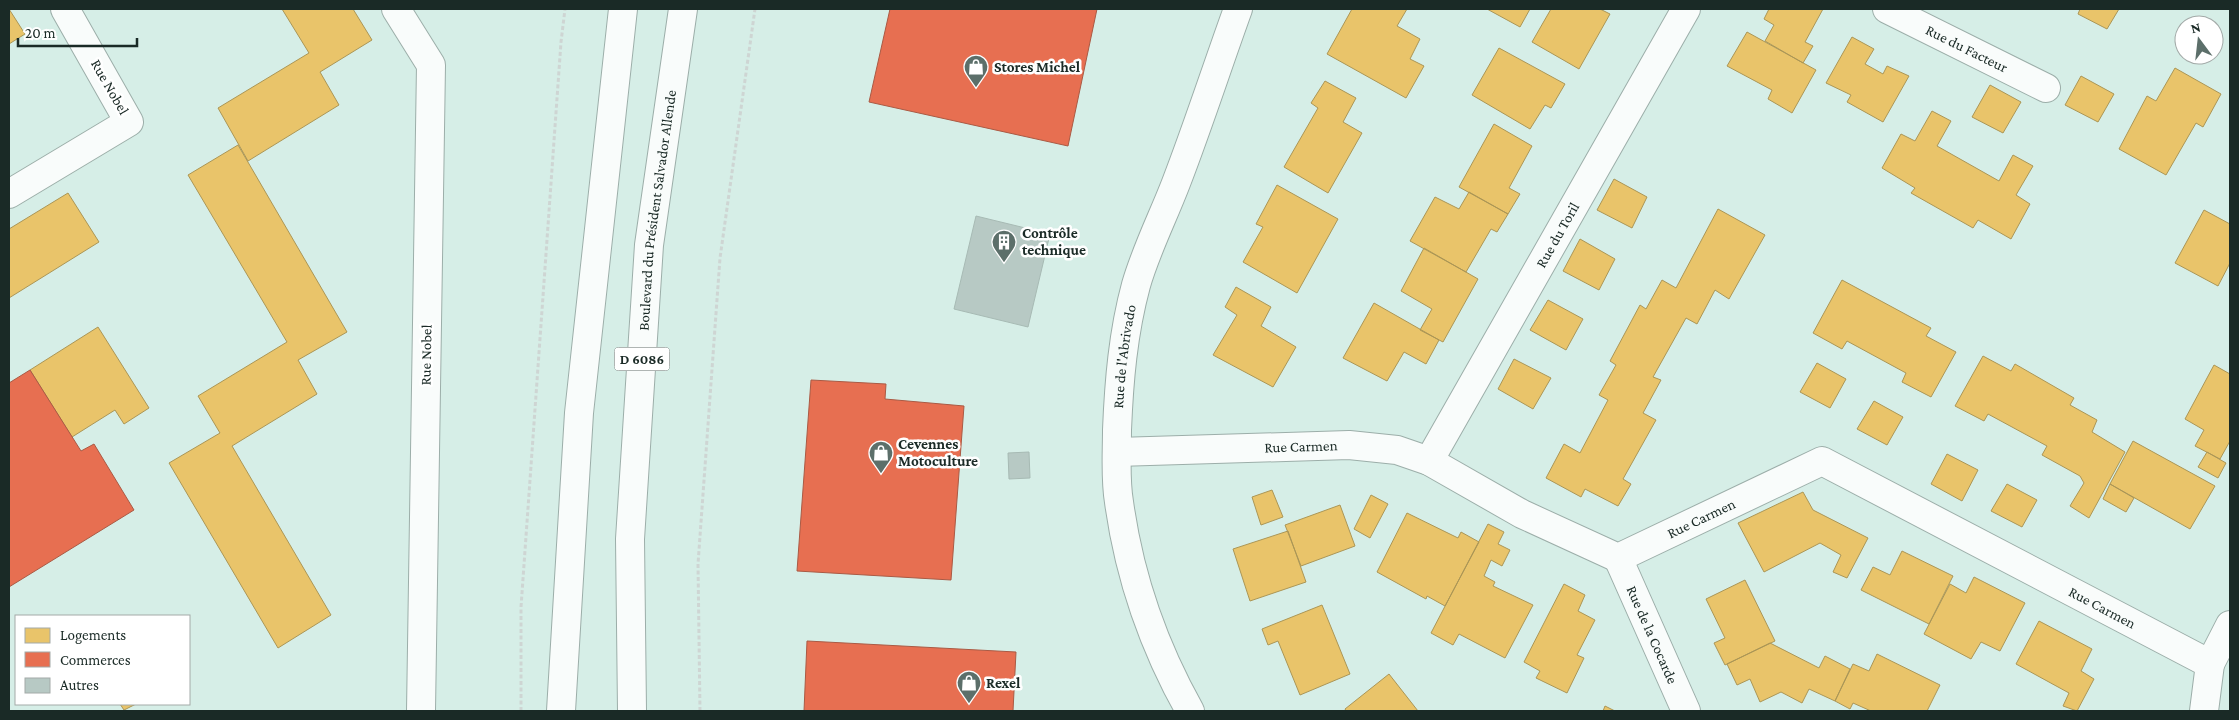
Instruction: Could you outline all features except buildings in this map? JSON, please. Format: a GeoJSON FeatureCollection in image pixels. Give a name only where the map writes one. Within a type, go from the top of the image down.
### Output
{"type":"FeatureCollection","features":[{"type":"Feature","properties":{"kind":"street","name":"Rue Nobel"},"geometry":{"type":"LineString","coordinates":[[9,194],[129,122],[65,9]]}},
{"type":"Feature","properties":{"kind":"street","name":"Rue Nobel"},"geometry":{"type":"LineString","coordinates":[[396,9],[431,65],[420,711]]}},
{"type":"Feature","properties":{"kind":"street"},"geometry":{"type":"LineString","coordinates":[[561,711],[579,413],[623,9]]}},
{"type":"Feature","properties":{"kind":"street","name":"Boulevard du Président Salvador Allende"},"geometry":{"type":"LineString","coordinates":[[632,711],[630,539],[649,245],[683,9]]}},
{"type":"Feature","properties":{"kind":"street","name":"Rue de l'Abrivado"},"geometry":{"type":"LineString","coordinates":[[1190,711],[1175,686],[1147,619],[1127,548],[1118,500],[1117,452],[1121,369],[1125,333],[1136,284],[1176,182],[1238,9]]}},
{"type":"Feature","properties":{"kind":"street","name":"Rue du Toril"},"geometry":{"type":"LineString","coordinates":[[1429,461],[1686,9]]}},
{"type":"Feature","properties":{"kind":"street","name":"Rue du Facteur"},"geometry":{"type":"LineString","coordinates":[[1887,9],[2046,88]]}},
{"type":"Feature","properties":{"kind":"street","name":"Rue Carmen"},"geometry":{"type":"LineString","coordinates":[[1117,452],[1350,445],[1396,450],[1429,461],[1522,514],[1618,558],[1822,460],[2210,664]]}},
{"type":"Feature","properties":{"kind":"street","name":"Rue de la Cocarde"},"geometry":{"type":"LineString","coordinates":[[1618,558],[1686,711]]}},
{"type":"Feature","properties":{"kind":"street"},"geometry":{"type":"LineString","coordinates":[[2204,711],[2210,664],[2230,625]]}},
{"type":"Feature","properties":{"kind":"path"},"geometry":{"type":"LineString","coordinates":[[521,711],[521,598],[560,52],[565,9]]}},
{"type":"Feature","properties":{"kind":"path"},"geometry":{"type":"LineString","coordinates":[[700,711],[698,564],[720,258],[755,9]]}},
{"type":"Feature","properties":{"kind":"place","name":"Stores Michel"},"geometry":{"type":"Point","coordinates":[976,88]}},
{"type":"Feature","properties":{"kind":"place","name":"Contrôle technique"},"geometry":{"type":"Point","coordinates":[1004,263]}},
{"type":"Feature","properties":{"kind":"place","name":"Cevennes Motoculture"},"geometry":{"type":"Point","coordinates":[881,474]}},
{"type":"Feature","properties":{"kind":"place","name":"Rexel"},"geometry":{"type":"Point","coordinates":[969,704]}}]}
